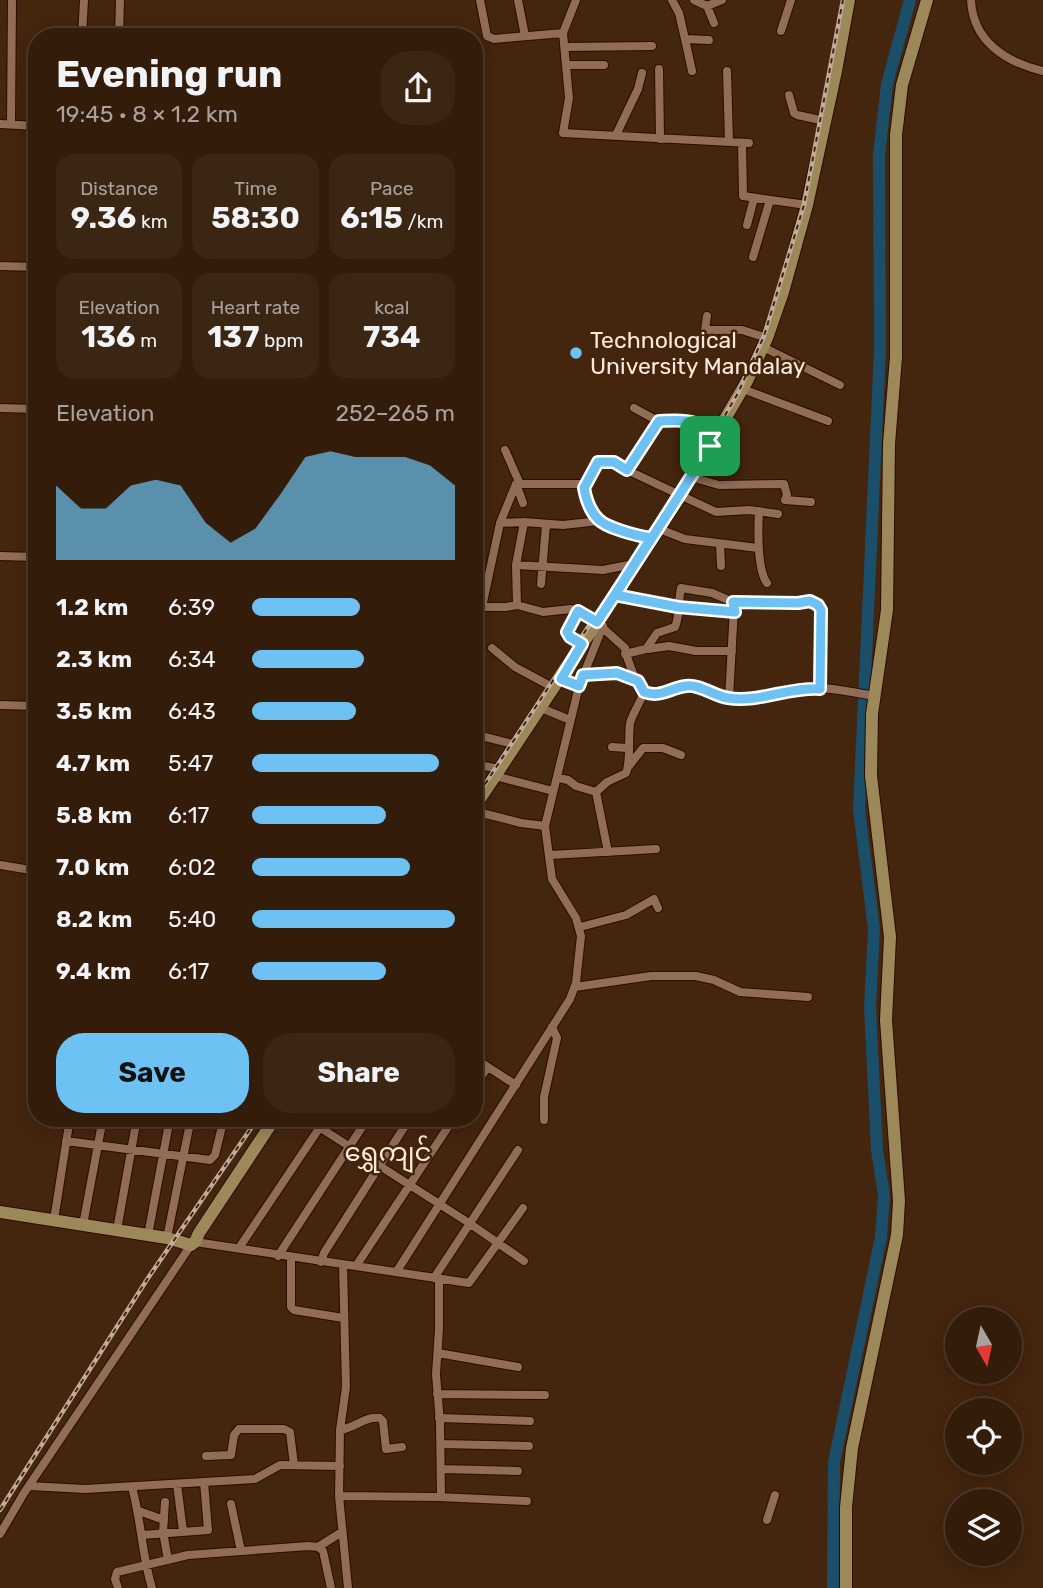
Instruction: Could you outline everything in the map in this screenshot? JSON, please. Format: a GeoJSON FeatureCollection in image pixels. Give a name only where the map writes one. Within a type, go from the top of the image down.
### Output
{"type":"FeatureCollection","features":[{"type":"Feature","properties":{"kind":"street"},"geometry":{"type":"LineString","coordinates":[[11,124],[12,0]]}},
{"type":"Feature","properties":{"kind":"street"},"geometry":{"type":"LineString","coordinates":[[82,28],[84,0]]}},
{"type":"Feature","properties":{"kind":"street"},"geometry":{"type":"LineString","coordinates":[[119,28],[120,0]]}},
{"type":"Feature","properties":{"kind":"street"},"geometry":{"type":"LineString","coordinates":[[480,0],[487,36],[494,40],[563,33]]}},
{"type":"Feature","properties":{"kind":"street"},"geometry":{"type":"LineString","coordinates":[[518,0],[525,36]]}},
{"type":"Feature","properties":{"kind":"street"},"geometry":{"type":"LineString","coordinates":[[576,0],[563,33],[569,98],[563,132],[746,143],[742,194],[746,197],[807,205]]}},
{"type":"Feature","properties":{"kind":"street"},"geometry":{"type":"LineString","coordinates":[[672,0],[679,13],[692,71]]}},
{"type":"Feature","properties":{"kind":"street"},"geometry":{"type":"LineString","coordinates":[[694,0],[707,6],[714,23]]}},
{"type":"Feature","properties":{"kind":"street"},"geometry":{"type":"LineString","coordinates":[[707,6],[723,0]]}},
{"type":"Feature","properties":{"kind":"street"},"geometry":{"type":"LineString","coordinates":[[780,31],[791,0]]}},
{"type":"Feature","properties":{"kind":"street"},"geometry":{"type":"LineString","coordinates":[[397,1271],[570,999],[575,987],[579,966],[580,926],[552,878],[545,826],[579,686],[600,624],[615,595],[681,495],[743,389],[765,342],[783,292],[807,205],[849,0]]}},
{"type":"Feature","properties":{"kind":"street"},"geometry":{"type":"LineString","coordinates":[[846,1588],[846,1507],[852,1448],[897,1235],[899,1200],[886,1020],[890,937],[871,776],[872,714],[887,610],[889,444],[896,357],[896,135],[902,85],[927,0]]}},
{"type":"Feature","properties":{"kind":"street"},"geometry":{"type":"LineString","coordinates":[[971,0],[977,28],[986,43],[1011,58],[1043,71]]}},
{"type":"Feature","properties":{"kind":"street"},"geometry":{"type":"LineString","coordinates":[[685,39],[709,40]]}},
{"type":"Feature","properties":{"kind":"street"},"geometry":{"type":"LineString","coordinates":[[565,47],[652,46]]}},
{"type":"Feature","properties":{"kind":"street"},"geometry":{"type":"LineString","coordinates":[[566,65],[604,65]]}},
{"type":"Feature","properties":{"kind":"street"},"geometry":{"type":"LineString","coordinates":[[659,69],[660,139]]}},
{"type":"Feature","properties":{"kind":"street"},"geometry":{"type":"LineString","coordinates":[[727,71],[729,142]]}},
{"type":"Feature","properties":{"kind":"street"},"geometry":{"type":"LineString","coordinates":[[616,135],[639,89],[642,73]]}},
{"type":"Feature","properties":{"kind":"street"},"geometry":{"type":"LineString","coordinates":[[789,95],[797,116],[825,121]]}},
{"type":"Feature","properties":{"kind":"street"},"geometry":{"type":"LineString","coordinates":[[0,124],[28,125]]}},
{"type":"Feature","properties":{"kind":"street"},"geometry":{"type":"LineString","coordinates":[[747,225],[754,198]]}},
{"type":"Feature","properties":{"kind":"street"},"geometry":{"type":"LineString","coordinates":[[753,257],[769,200]]}},
{"type":"Feature","properties":{"kind":"street"},"geometry":{"type":"LineString","coordinates":[[0,266],[28,267]]}},
{"type":"Feature","properties":{"kind":"street"},"geometry":{"type":"LineString","coordinates":[[707,316],[705,330],[741,330],[840,384]]}},
{"type":"Feature","properties":{"kind":"street"},"geometry":{"type":"LineString","coordinates":[[743,389],[828,421]]}},
{"type":"Feature","properties":{"kind":"street"},"geometry":{"type":"LineString","coordinates":[[0,408],[28,409]]}},
{"type":"Feature","properties":{"kind":"street"},"geometry":{"type":"LineString","coordinates":[[634,408],[659,421],[693,421],[710,441],[710,446]]}},
{"type":"Feature","properties":{"kind":"street"},"geometry":{"type":"LineString","coordinates":[[627,470],[659,421]]}},
{"type":"Feature","properties":{"kind":"street"},"geometry":{"type":"LineString","coordinates":[[505,450],[523,503]]}},
{"type":"Feature","properties":{"kind":"street"},"geometry":{"type":"LineString","coordinates":[[599,521],[587,500],[584,488],[600,461],[614,462],[716,512],[759,511],[778,514]]}},
{"type":"Feature","properties":{"kind":"street"},"geometry":{"type":"LineString","coordinates":[[691,477],[719,485],[784,484],[787,495],[785,500],[811,502]]}},
{"type":"Feature","properties":{"kind":"street"},"geometry":{"type":"LineString","coordinates":[[518,484],[586,484]]}},
{"type":"Feature","properties":{"kind":"street"},"geometry":{"type":"LineString","coordinates":[[483,588],[500,523],[518,484]]}},
{"type":"Feature","properties":{"kind":"street"},"geometry":{"type":"LineString","coordinates":[[759,511],[758,548],[763,578],[767,583]]}},
{"type":"Feature","properties":{"kind":"street"},"geometry":{"type":"LineString","coordinates":[[500,523],[546,525],[599,521],[638,536],[654,533],[758,548]]}},
{"type":"Feature","properties":{"kind":"street"},"geometry":{"type":"LineString","coordinates":[[517,605],[516,565],[524,522]]}},
{"type":"Feature","properties":{"kind":"street"},"geometry":{"type":"LineString","coordinates":[[541,584],[546,525]]}},
{"type":"Feature","properties":{"kind":"street"},"geometry":{"type":"LineString","coordinates":[[720,544],[721,566]]}},
{"type":"Feature","properties":{"kind":"street"},"geometry":{"type":"LineString","coordinates":[[0,556],[28,557]]}},
{"type":"Feature","properties":{"kind":"street"},"geometry":{"type":"LineString","coordinates":[[516,565],[603,570],[634,564]]}},
{"type":"Feature","properties":{"kind":"street"},"geometry":{"type":"LineString","coordinates":[[646,649],[657,633],[675,627],[679,619],[681,588],[712,593],[733,602],[810,601],[818,605],[821,620],[820,689]]}},
{"type":"Feature","properties":{"kind":"street"},"geometry":{"type":"LineString","coordinates":[[615,595],[678,607],[735,612]]}},
{"type":"Feature","properties":{"kind":"street"},"geometry":{"type":"LineString","coordinates":[[729,698],[735,612],[733,602]]}},
{"type":"Feature","properties":{"kind":"street"},"geometry":{"type":"LineString","coordinates":[[483,607],[517,605],[544,612],[567,608],[578,611],[600,624],[625,648],[625,654],[644,692],[653,695],[686,686],[729,698],[753,699],[806,688],[873,696]]}},
{"type":"Feature","properties":{"kind":"street"},"geometry":{"type":"LineString","coordinates":[[578,611],[567,632],[582,644]]}},
{"type":"Feature","properties":{"kind":"street"},"geometry":{"type":"LineString","coordinates":[[483,795],[582,644],[600,624]]}},
{"type":"Feature","properties":{"kind":"street"},"geometry":{"type":"LineString","coordinates":[[625,654],[669,646],[696,651],[732,651]]}},
{"type":"Feature","properties":{"kind":"street"},"geometry":{"type":"LineString","coordinates":[[492,648],[515,667],[558,683],[579,686]]}},
{"type":"Feature","properties":{"kind":"street"},"geometry":{"type":"LineString","coordinates":[[583,675],[617,673],[638,681]]}},
{"type":"Feature","properties":{"kind":"street"},"geometry":{"type":"LineString","coordinates":[[629,766],[627,748],[631,718],[644,692]]}},
{"type":"Feature","properties":{"kind":"street"},"geometry":{"type":"LineString","coordinates":[[0,705],[28,706]]}},
{"type":"Feature","properties":{"kind":"street"},"geometry":{"type":"LineString","coordinates":[[541,708],[570,720]]}},
{"type":"Feature","properties":{"kind":"street"},"geometry":{"type":"LineString","coordinates":[[483,736],[517,745]]}},
{"type":"Feature","properties":{"kind":"street"},"geometry":{"type":"LineString","coordinates":[[612,747],[627,748]]}},
{"type":"Feature","properties":{"kind":"street"},"geometry":{"type":"LineString","coordinates":[[596,792],[607,782],[626,773],[643,748],[663,748],[681,755]]}},
{"type":"Feature","properties":{"kind":"street"},"geometry":{"type":"LineString","coordinates":[[483,767],[553,791]]}},
{"type":"Feature","properties":{"kind":"street"},"geometry":{"type":"LineString","coordinates":[[558,778],[596,792]]}},
{"type":"Feature","properties":{"kind":"street"},"geometry":{"type":"LineString","coordinates":[[596,792],[608,852]]}},
{"type":"Feature","properties":{"kind":"street"},"geometry":{"type":"LineString","coordinates":[[483,812],[521,823],[545,826]]}},
{"type":"Feature","properties":{"kind":"street"},"geometry":{"type":"LineString","coordinates":[[550,855],[656,849]]}},
{"type":"Feature","properties":{"kind":"street"},"geometry":{"type":"LineString","coordinates":[[0,865],[28,870]]}},
{"type":"Feature","properties":{"kind":"street"},"geometry":{"type":"LineString","coordinates":[[580,926],[626,915],[654,899],[659,908]]}},
{"type":"Feature","properties":{"kind":"street"},"geometry":{"type":"LineString","coordinates":[[575,987],[651,976],[696,976],[714,979],[750,993],[808,997]]}},
{"type":"Feature","properties":{"kind":"street"},"geometry":{"type":"LineString","coordinates":[[544,1120],[544,1097],[557,1038],[552,1027]]}},
{"type":"Feature","properties":{"kind":"street"},"geometry":{"type":"LineString","coordinates":[[483,1065],[516,1085]]}},
{"type":"Feature","properties":{"kind":"street"},"geometry":{"type":"LineString","coordinates":[[483,1074],[487,1068]]}},
{"type":"Feature","properties":{"kind":"street"},"geometry":{"type":"LineString","coordinates":[[54,1220],[68,1127]]}},
{"type":"Feature","properties":{"kind":"street"},"geometry":{"type":"LineString","coordinates":[[83,1225],[102,1127]]}},
{"type":"Feature","properties":{"kind":"street"},"geometry":{"type":"LineString","coordinates":[[117,1230],[135,1127]]}},
{"type":"Feature","properties":{"kind":"street"},"geometry":{"type":"LineString","coordinates":[[148,1235],[168,1127]]}},
{"type":"Feature","properties":{"kind":"street"},"geometry":{"type":"LineString","coordinates":[[167,1238],[189,1127]]}},
{"type":"Feature","properties":{"kind":"street"},"geometry":{"type":"LineString","coordinates":[[66,1141],[204,1161],[212,1159],[221,1127]]}},
{"type":"Feature","properties":{"kind":"street"},"geometry":{"type":"LineString","coordinates":[[0,1534],[29,1486],[269,1127]]}},
{"type":"Feature","properties":{"kind":"street"},"geometry":{"type":"LineString","coordinates":[[278,1256],[362,1127]]}},
{"type":"Feature","properties":{"kind":"street"},"geometry":{"type":"LineString","coordinates":[[321,1262],[404,1127]]}},
{"type":"Feature","properties":{"kind":"street"},"geometry":{"type":"LineString","coordinates":[[356,1266],[448,1127]]}},
{"type":"Feature","properties":{"kind":"street"},"geometry":{"type":"LineString","coordinates":[[239,1248],[320,1128],[524,1261]]}},
{"type":"Feature","properties":{"kind":"street"},"geometry":{"type":"LineString","coordinates":[[441,1497],[436,1278],[518,1150]]}},
{"type":"Feature","properties":{"kind":"street"},"geometry":{"type":"LineString","coordinates":[[0,1212],[193,1244],[239,1248],[469,1283],[523,1208]]}},
{"type":"Feature","properties":{"kind":"street"},"geometry":{"type":"LineString","coordinates":[[291,1258],[291,1307],[294,1310],[344,1318]]}},
{"type":"Feature","properties":{"kind":"street"},"geometry":{"type":"LineString","coordinates":[[343,1264],[346,1387],[341,1430],[339,1496],[348,1588]]}},
{"type":"Feature","properties":{"kind":"street"},"geometry":{"type":"LineString","coordinates":[[438,1353],[518,1367]]}},
{"type":"Feature","properties":{"kind":"street"},"geometry":{"type":"LineString","coordinates":[[437,1394],[545,1395]]}},
{"type":"Feature","properties":{"kind":"street"},"geometry":{"type":"LineString","coordinates":[[341,1430],[355,1426],[364,1419],[380,1418],[383,1421],[386,1449],[402,1447]]}},
{"type":"Feature","properties":{"kind":"street"},"geometry":{"type":"LineString","coordinates":[[439,1418],[530,1421]]}},
{"type":"Feature","properties":{"kind":"street"},"geometry":{"type":"LineString","coordinates":[[206,1456],[231,1455],[234,1434],[239,1429],[284,1429],[290,1432],[292,1437],[294,1465]]}},
{"type":"Feature","properties":{"kind":"street"},"geometry":{"type":"LineString","coordinates":[[441,1444],[529,1446]]}},
{"type":"Feature","properties":{"kind":"street"},"geometry":{"type":"LineString","coordinates":[[29,1486],[85,1489],[132,1487],[256,1479],[274,1468],[294,1465],[340,1466]]}},
{"type":"Feature","properties":{"kind":"street"},"geometry":{"type":"LineString","coordinates":[[441,1469],[517,1471]]}},
{"type":"Feature","properties":{"kind":"street"},"geometry":{"type":"LineString","coordinates":[[142,1535],[208,1530],[204,1482]]}},
{"type":"Feature","properties":{"kind":"street"},"geometry":{"type":"LineString","coordinates":[[177,1484],[183,1531]]}},
{"type":"Feature","properties":{"kind":"street"},"geometry":{"type":"LineString","coordinates":[[132,1487],[139,1511],[144,1565],[152,1588]]}},
{"type":"Feature","properties":{"kind":"street"},"geometry":{"type":"LineString","coordinates":[[339,1496],[527,1501]]}},
{"type":"Feature","properties":{"kind":"street"},"geometry":{"type":"LineString","coordinates":[[767,1520],[775,1496]]}},
{"type":"Feature","properties":{"kind":"street"},"geometry":{"type":"LineString","coordinates":[[165,1502],[163,1532],[168,1560]]}},
{"type":"Feature","properties":{"kind":"street"},"geometry":{"type":"LineString","coordinates":[[231,1504],[241,1551]]}},
{"type":"Feature","properties":{"kind":"street"},"geometry":{"type":"LineString","coordinates":[[139,1511],[164,1520]]}},
{"type":"Feature","properties":{"kind":"street"},"geometry":{"type":"LineString","coordinates":[[118,1588],[115,1579],[117,1573],[144,1565],[188,1555],[318,1547],[342,1531]]}},
{"type":"Feature","properties":{"kind":"street"},"geometry":{"type":"LineString","coordinates":[[318,1547],[323,1551],[331,1588]]}},
{"type":"Feature","properties":{"kind":"waterway"},"geometry":{"type":"LineString","coordinates":[[833,1588],[834,1462],[881,1237],[884,1195],[877,1150],[870,1007],[874,929],[859,809],[880,349],[879,155],[887,84],[910,0]]}},
{"type":"Feature","properties":{"kind":"railway"},"geometry":{"type":"LineString","coordinates":[[483,787],[710,441],[738,393],[764,336],[804,205],[843,0]]}},
{"type":"Feature","properties":{"kind":"railway"},"geometry":{"type":"LineString","coordinates":[[0,1510],[148,1278],[252,1127]]}},
{"type":"Feature","properties":{"kind":"place","name":"Technological University Mandalay"},"geometry":{"type":"Point","coordinates":[576,353]}},
{"type":"Feature","properties":{"kind":"district","name":"ရွှေကျင်"},"geometry":{"type":"Point","coordinates":[388,1152]}},
{"type":"Feature","properties":{"kind":"route"},"geometry":{"type":"LineString","coordinates":[[710,446],[681,495],[657,528],[651,538],[634,564],[615,595],[597,622],[578,611],[567,632],[582,644],[561,679],[579,686],[583,675],[617,673],[638,681],[644,692],[653,695],[686,686],[729,698],[753,699],[806,688],[820,689],[821,610],[810,601],[733,602],[735,612],[678,607],[615,595],[651,538],[638,536],[599,521],[587,500],[584,488],[598,462],[614,462],[627,470],[659,421],[693,421],[710,441],[710,446]]}}]}
